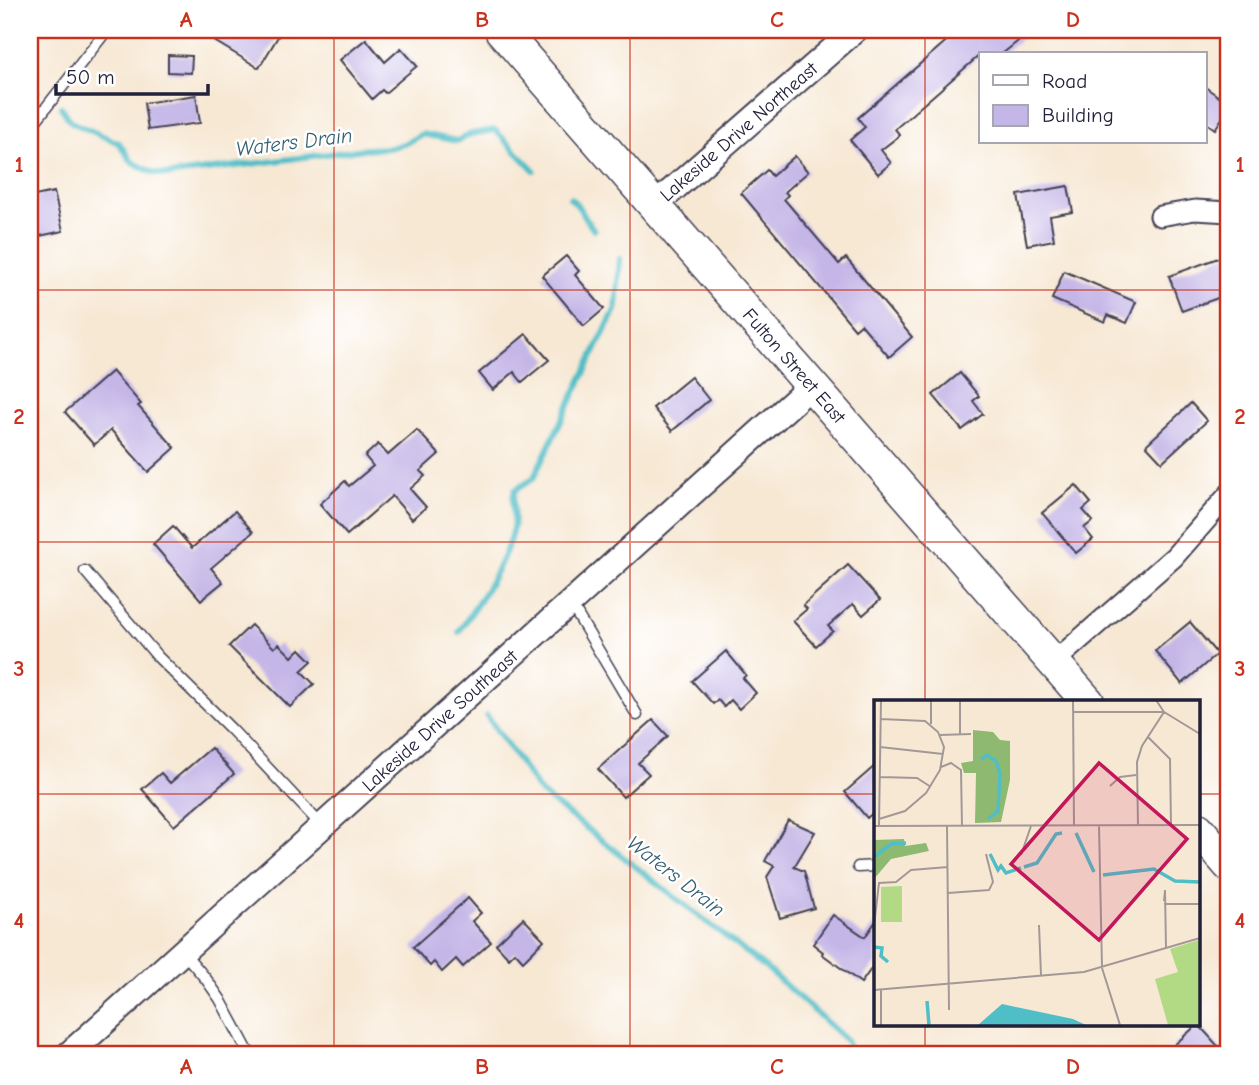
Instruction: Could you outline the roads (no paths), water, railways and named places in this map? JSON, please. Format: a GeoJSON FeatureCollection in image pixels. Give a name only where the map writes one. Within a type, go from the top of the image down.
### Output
{"type":"FeatureCollection","features":[{"type":"Feature","properties":{"kind":"main road","name":"Fulton Street East"},"geometry":{"type":"LineString","coordinates":[[501,30],[1086,700]]}},
{"type":"Feature","properties":{"kind":"main road"},"geometry":{"type":"LineString","coordinates":[[1200,831],[1229,865]]}},
{"type":"Feature","properties":{"kind":"street","name":"Lakeside Drive Northeast"},"geometry":{"type":"LineString","coordinates":[[654,206],[855,30]]}},
{"type":"Feature","properties":{"kind":"street"},"geometry":{"type":"LineString","coordinates":[[1160,216],[1195,210],[1229,212]]}},
{"type":"Feature","properties":{"kind":"street","name":"Lakeside Drive Southeast"},"geometry":{"type":"LineString","coordinates":[[68,1055],[811,386]]}},
{"type":"Feature","properties":{"kind":"street"},"geometry":{"type":"LineString","coordinates":[[1054,662],[1174,557],[1229,494]]}},
{"type":"Feature","properties":{"kind":"lane"},"geometry":{"type":"LineString","coordinates":[[30,128],[107,30]]}},
{"type":"Feature","properties":{"kind":"lane"},"geometry":{"type":"LineString","coordinates":[[85,571],[158,657],[232,730],[322,827]]}},
{"type":"Feature","properties":{"kind":"lane"},"geometry":{"type":"LineString","coordinates":[[570,603],[637,715]]}},
{"type":"Feature","properties":{"kind":"lane"},"geometry":{"type":"LineString","coordinates":[[858,867],[874,866]]}},
{"type":"Feature","properties":{"kind":"lane"},"geometry":{"type":"LineString","coordinates":[[183,952],[220,999],[250,1055]]}},
{"type":"Feature","properties":{"kind":"waterway","name":"Waters Drain"},"geometry":{"type":"LineString","coordinates":[[30,85],[37,91]]}},
{"type":"Feature","properties":{"kind":"waterway","name":"Waters Drain"},"geometry":{"type":"LineString","coordinates":[[61,107],[71,122],[119,143],[132,162],[154,173],[168,175],[390,148],[422,134],[457,141],[471,134],[495,130],[534,170]]}},
{"type":"Feature","properties":{"kind":"waterway","name":"Waters Drain"},"geometry":{"type":"LineString","coordinates":[[570,198],[594,230]]}},
{"type":"Feature","properties":{"kind":"waterway","name":"Waters Drain"},"geometry":{"type":"LineString","coordinates":[[459,632],[504,556],[513,528],[515,490],[533,479],[616,308],[620,259]]}},
{"type":"Feature","properties":{"kind":"waterway","name":"Waters Drain"},"geometry":{"type":"LineString","coordinates":[[487,716],[541,793],[771,972],[846,1040],[852,1055]]}}]}
